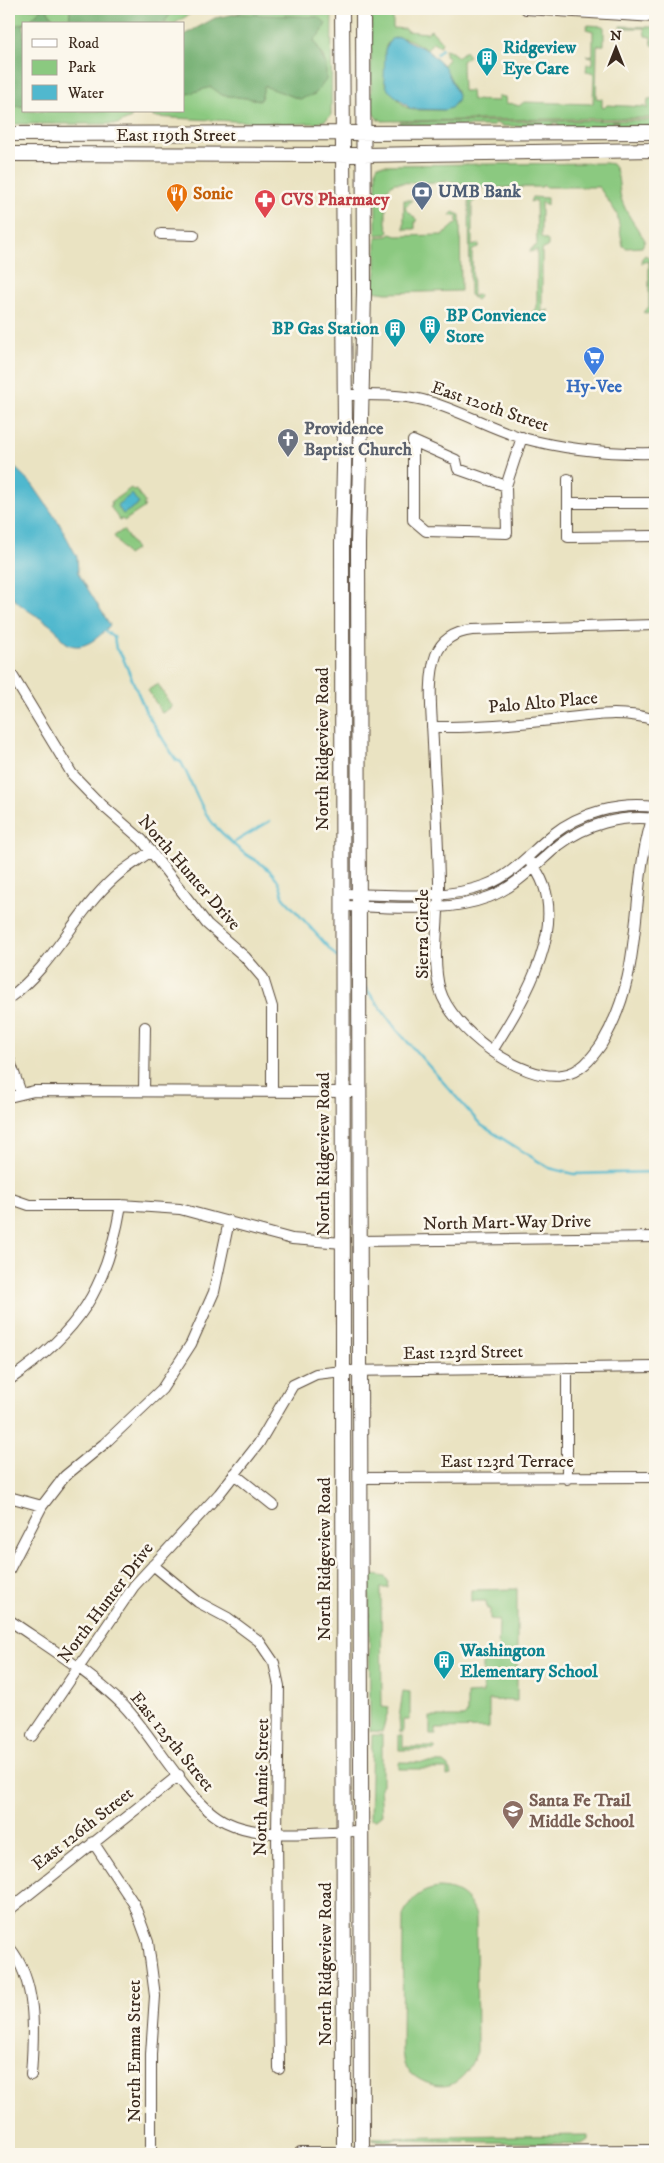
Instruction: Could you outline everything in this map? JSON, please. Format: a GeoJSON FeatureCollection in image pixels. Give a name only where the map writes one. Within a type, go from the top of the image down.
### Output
{"type":"FeatureCollection","features":[{"type":"Feature","properties":{"kind":"main road","name":"North Ridgeview Road"},"geometry":{"type":"LineString","coordinates":[[342,9],[345,449],[342,544],[344,2154]]}},
{"type":"Feature","properties":{"kind":"main road","name":"North Ridgeview Road"},"geometry":{"type":"LineString","coordinates":[[362,2154],[358,544],[364,292],[363,9]]}},
{"type":"Feature","properties":{"kind":"main road"},"geometry":{"type":"LineString","coordinates":[[363,134],[655,132]]}},
{"type":"Feature","properties":{"kind":"main road","name":"East 119th Street"},"geometry":{"type":"LineString","coordinates":[[9,134],[363,134]]}},
{"type":"Feature","properties":{"kind":"main road"},"geometry":{"type":"LineString","coordinates":[[363,154],[655,150]]}},
{"type":"Feature","properties":{"kind":"main road","name":"East 119th Street"},"geometry":{"type":"LineString","coordinates":[[9,154],[363,154]]}},
{"type":"Feature","properties":{"kind":"main road"},"geometry":{"type":"LineString","coordinates":[[301,2154],[655,2152]]}},
{"type":"Feature","properties":{"kind":"street"},"geometry":{"type":"LineString","coordinates":[[526,9],[655,17]]}},
{"type":"Feature","properties":{"kind":"street"},"geometry":{"type":"LineString","coordinates":[[161,234],[194,234]]}},
{"type":"Feature","properties":{"kind":"street","name":"East 120th Street"},"geometry":{"type":"LineString","coordinates":[[344,395],[424,400],[522,437],[588,451],[655,453]]}},
{"type":"Feature","properties":{"kind":"street"},"geometry":{"type":"LineString","coordinates":[[506,486],[458,469],[456,460],[413,441],[413,520],[426,531],[507,533],[506,486],[522,437]]}},
{"type":"Feature","properties":{"kind":"street"},"geometry":{"type":"LineString","coordinates":[[568,478],[568,537],[655,536]]}},
{"type":"Feature","properties":{"kind":"street"},"geometry":{"type":"LineString","coordinates":[[568,503],[655,503]]}},
{"type":"Feature","properties":{"kind":"street","name":"Sierra Circle"},"geometry":{"type":"LineString","coordinates":[[654,814],[642,862],[634,953],[628,980],[615,1019],[590,1061],[570,1074],[546,1076],[510,1062],[492,1051],[459,1024],[442,996],[437,971],[439,894],[432,727],[434,664],[438,649],[450,636],[472,630],[655,625]]}},
{"type":"Feature","properties":{"kind":"street","name":"North Hunter Drive"},"geometry":{"type":"LineString","coordinates":[[9,670],[72,774],[102,805],[134,832],[151,851],[207,924],[245,957],[263,978],[272,1007],[272,1092]]}},
{"type":"Feature","properties":{"kind":"street","name":"Palo Alto Place"},"geometry":{"type":"LineString","coordinates":[[432,727],[495,724],[610,714],[638,716],[655,720]]}},
{"type":"Feature","properties":{"kind":"street"},"geometry":{"type":"LineString","coordinates":[[342,900],[439,894],[464,891],[487,885],[506,875],[557,832],[586,816],[603,810],[626,806],[654,814]]}},
{"type":"Feature","properties":{"kind":"street"},"geometry":{"type":"LineString","coordinates":[[358,900],[439,906],[466,903],[490,896],[512,885],[565,841],[590,827],[615,820],[654,814]]}},
{"type":"Feature","properties":{"kind":"street"},"geometry":{"type":"LineString","coordinates":[[9,998],[44,967],[94,899],[114,877],[151,851]]}},
{"type":"Feature","properties":{"kind":"street"},"geometry":{"type":"LineString","coordinates":[[492,1051],[526,994],[542,954],[547,927],[545,884],[535,867],[527,859]]}},
{"type":"Feature","properties":{"kind":"street"},"geometry":{"type":"LineString","coordinates":[[144,1090],[146,1026]]}},
{"type":"Feature","properties":{"kind":"street"},"geometry":{"type":"LineString","coordinates":[[9,1059],[20,1093]]}},
{"type":"Feature","properties":{"kind":"street"},"geometry":{"type":"LineString","coordinates":[[9,1097],[34,1091],[359,1092]]}},
{"type":"Feature","properties":{"kind":"street"},"geometry":{"type":"LineString","coordinates":[[10,1202],[29,1205],[121,1205],[180,1209],[292,1239],[343,1243]]}},
{"type":"Feature","properties":{"kind":"street"},"geometry":{"type":"LineString","coordinates":[[9,1380],[34,1363],[73,1326],[89,1302],[115,1242],[121,1205]]}},
{"type":"Feature","properties":{"kind":"street"},"geometry":{"type":"LineString","coordinates":[[9,1570],[42,1506],[65,1476],[104,1444],[162,1389],[191,1344],[214,1292],[229,1222]]}},
{"type":"Feature","properties":{"kind":"street","name":"North Mart-Way Drive"},"geometry":{"type":"LineString","coordinates":[[360,1240],[655,1237]]}},
{"type":"Feature","properties":{"kind":"street","name":"East 123rd Street"},"geometry":{"type":"LineString","coordinates":[[360,1370],[655,1366]]}},
{"type":"Feature","properties":{"kind":"street"},"geometry":{"type":"LineString","coordinates":[[567,1368],[567,1479]]}},
{"type":"Feature","properties":{"kind":"street","name":"North Hunter Drive"},"geometry":{"type":"LineString","coordinates":[[32,1736],[77,1667],[134,1586],[259,1444],[293,1385],[316,1374],[360,1370]]}},
{"type":"Feature","properties":{"kind":"street"},"geometry":{"type":"LineString","coordinates":[[234,1474],[273,1505]]}},
{"type":"Feature","properties":{"kind":"street","name":"East 123rd Terrace"},"geometry":{"type":"LineString","coordinates":[[359,1478],[567,1479],[655,1477]]}},
{"type":"Feature","properties":{"kind":"street"},"geometry":{"type":"LineString","coordinates":[[9,1497],[42,1506]]}},
{"type":"Feature","properties":{"kind":"street","name":"North Annie Street"},"geometry":{"type":"LineString","coordinates":[[153,1565],[198,1602],[228,1618],[259,1641],[274,1663],[279,1686],[277,1833],[279,2069]]}},
{"type":"Feature","properties":{"kind":"street","name":"East 125th Street"},"geometry":{"type":"LineString","coordinates":[[9,1620],[92,1676],[125,1707],[202,1805],[224,1821],[257,1832],[361,1831]]}},
{"type":"Feature","properties":{"kind":"street","name":"East 126th Street"},"geometry":{"type":"LineString","coordinates":[[9,1910],[179,1775]]}},
{"type":"Feature","properties":{"kind":"street","name":"North Emma Street"},"geometry":{"type":"LineString","coordinates":[[93,1842],[134,1904],[148,1942],[155,1996],[150,2054],[151,2154]]}},
{"type":"Feature","properties":{"kind":"street"},"geometry":{"type":"LineString","coordinates":[[9,1947],[16,1956],[26,1984],[34,2024],[31,2075]]}},
{"type":"Feature","properties":{"kind":"green space"},"geometry":{"type":"Polygon","coordinates":[[[9,9],[41,9],[29,22],[22,22],[22,24],[9,27],[9,9]]]}},
{"type":"Feature","properties":{"kind":"green space"},"geometry":{"type":"Polygon","coordinates":[[[41,9],[47,9],[55,22],[29,22],[41,9]]]}},
{"type":"Feature","properties":{"kind":"green space"},"geometry":{"type":"Polygon","coordinates":[[[47,9],[70,9],[69,22],[55,22],[47,9]]]}},
{"type":"Feature","properties":{"kind":"green space"},"geometry":{"type":"Polygon","coordinates":[[[70,9],[174,9],[164,22],[69,22],[70,9]]]}},
{"type":"Feature","properties":{"kind":"green space"},"geometry":{"type":"Polygon","coordinates":[[[174,9],[198,9],[177,22],[164,22],[174,9]]]}},
{"type":"Feature","properties":{"kind":"green space"},"geometry":{"type":"Polygon","coordinates":[[[247,9],[332,9],[331,115],[326,120],[317,123],[292,124],[153,117],[153,112],[185,112],[185,95],[211,86],[222,95],[261,100],[264,85],[299,99],[326,65],[313,40],[322,32],[318,17],[235,14],[247,9]]]}},
{"type":"Feature","properties":{"kind":"green space"},"geometry":{"type":"Polygon","coordinates":[[[373,9],[393,9],[393,28],[427,33],[431,30],[442,42],[440,47],[433,42],[427,50],[406,39],[395,38],[386,46],[385,84],[404,106],[413,110],[445,110],[455,104],[457,91],[443,65],[449,58],[445,55],[445,49],[458,57],[465,51],[469,56],[462,61],[463,91],[471,91],[472,100],[498,101],[498,96],[505,97],[506,105],[510,103],[519,106],[524,102],[593,104],[594,73],[586,71],[587,64],[593,64],[593,57],[586,56],[593,55],[593,31],[586,29],[587,25],[604,26],[604,45],[597,46],[596,98],[602,99],[602,107],[604,108],[607,105],[645,107],[647,109],[648,99],[655,98],[655,118],[382,121],[379,118],[379,121],[372,112],[371,105],[371,25],[373,9]]]}},
{"type":"Feature","properties":{"kind":"green space"},"geometry":{"type":"Polygon","coordinates":[[[235,14],[318,17],[326,23],[322,32],[314,40],[326,65],[326,80],[315,94],[300,99],[264,86],[261,100],[222,95],[211,87],[185,95],[185,34],[215,18],[235,14]]]}},
{"type":"Feature","properties":{"kind":"green space"},"geometry":{"type":"Polygon","coordinates":[[[22,24],[22,106],[9,107],[9,27],[22,24]]]}},
{"type":"Feature","properties":{"kind":"green space"},"geometry":{"type":"Polygon","coordinates":[[[620,26],[653,27],[655,30],[655,46],[652,45],[651,37],[645,36],[644,28],[620,28],[620,26]]]}},
{"type":"Feature","properties":{"kind":"green space"},"geometry":{"type":"Polygon","coordinates":[[[22,106],[22,112],[132,112],[131,118],[118,124],[9,124],[9,107],[22,106]]]}},
{"type":"Feature","properties":{"kind":"green space"},"geometry":{"type":"Polygon","coordinates":[[[655,120],[655,126],[618,126],[618,122],[613,122],[613,126],[558,127],[558,123],[553,123],[553,127],[501,126],[496,123],[492,126],[400,126],[400,122],[655,120]]]}},
{"type":"Feature","properties":{"kind":"green space"},"geometry":{"type":"Polygon","coordinates":[[[612,164],[615,167],[623,204],[645,240],[642,247],[627,248],[623,246],[617,214],[599,187],[545,187],[543,185],[542,187],[470,188],[461,183],[446,181],[394,183],[386,190],[386,223],[389,232],[376,235],[376,169],[378,165],[612,164]]]}},
{"type":"Feature","properties":{"kind":"green space"},"geometry":{"type":"Polygon","coordinates":[[[473,197],[478,198],[472,203],[472,246],[479,244],[472,251],[473,297],[478,294],[479,297],[476,300],[470,295],[469,201],[473,197]]]}},
{"type":"Feature","properties":{"kind":"green space"},"geometry":{"type":"Polygon","coordinates":[[[532,197],[547,198],[547,205],[541,202],[541,237],[548,241],[548,246],[542,250],[542,312],[549,310],[546,314],[531,313],[537,308],[537,250],[530,252],[537,245],[536,200],[530,202],[532,197]]]}},
{"type":"Feature","properties":{"kind":"green space"},"geometry":{"type":"Polygon","coordinates":[[[404,200],[412,200],[405,208],[417,220],[415,222],[415,229],[404,229],[404,200]]]}},
{"type":"Feature","properties":{"kind":"green space"},"geometry":{"type":"Polygon","coordinates":[[[453,212],[460,215],[461,291],[386,293],[372,291],[376,273],[376,237],[391,234],[397,236],[443,235],[458,222],[456,220],[458,217],[450,215],[453,212]]]}},
{"type":"Feature","properties":{"kind":"green space"},"geometry":{"type":"Polygon","coordinates":[[[645,255],[652,259],[654,308],[648,314],[643,312],[649,307],[649,263],[648,261],[642,263],[642,258],[645,255]]]}},
{"type":"Feature","properties":{"kind":"green space"},"geometry":{"type":"Polygon","coordinates":[[[131,488],[133,490],[136,489],[145,503],[143,505],[145,507],[124,521],[122,519],[119,520],[110,506],[111,502],[131,488]]]}},
{"type":"Feature","properties":{"kind":"green space"},"geometry":{"type":"Polygon","coordinates":[[[123,530],[136,549],[127,555],[114,536],[123,530]]]}},
{"type":"Feature","properties":{"kind":"green space"},"geometry":{"type":"Polygon","coordinates":[[[158,684],[172,707],[162,713],[148,690],[158,684]]]}},
{"type":"Feature","properties":{"kind":"green space"},"geometry":{"type":"Polygon","coordinates":[[[370,1576],[385,1577],[389,1588],[381,1588],[382,1707],[389,1708],[382,1732],[370,1731],[369,1581],[370,1576]]]}},
{"type":"Feature","properties":{"kind":"green space"},"geometry":{"type":"Polygon","coordinates":[[[517,1589],[517,1701],[489,1700],[489,1728],[436,1729],[436,1735],[430,1735],[430,1717],[463,1717],[467,1715],[467,1694],[483,1693],[483,1659],[485,1655],[498,1655],[499,1620],[490,1619],[490,1609],[487,1609],[486,1601],[471,1601],[471,1590],[517,1589]]]}},
{"type":"Feature","properties":{"kind":"green space"},"geometry":{"type":"Polygon","coordinates":[[[403,1691],[410,1692],[410,1720],[403,1720],[403,1732],[400,1732],[399,1718],[403,1691]]]}},
{"type":"Feature","properties":{"kind":"green space"},"geometry":{"type":"Polygon","coordinates":[[[372,1735],[382,1735],[382,1785],[380,1787],[382,1814],[375,1820],[370,1819],[372,1735]]]}},
{"type":"Feature","properties":{"kind":"green space"},"geometry":{"type":"Polygon","coordinates":[[[399,1735],[403,1735],[403,1747],[435,1747],[435,1750],[399,1750],[399,1735]]]}},
{"type":"Feature","properties":{"kind":"green space"},"geometry":{"type":"Polygon","coordinates":[[[399,1762],[444,1763],[449,1767],[451,1775],[447,1776],[447,1769],[399,1769],[399,1762]]]}},
{"type":"Feature","properties":{"kind":"green space"},"geometry":{"type":"Polygon","coordinates":[[[439,1888],[452,1890],[467,1899],[476,1916],[477,2052],[471,2065],[462,2077],[454,2083],[441,2086],[433,2085],[413,2075],[404,2064],[402,2052],[403,1915],[409,1904],[417,1896],[439,1888]]]}},
{"type":"Feature","properties":{"kind":"green space"},"geometry":{"type":"Polygon","coordinates":[[[588,2135],[588,2140],[582,2144],[401,2140],[399,2138],[382,2141],[371,2138],[588,2135]]]}},
{"type":"Feature","properties":{"kind":"water"},"geometry":{"type":"Polygon","coordinates":[[[399,37],[427,50],[445,67],[458,95],[457,101],[451,108],[445,110],[411,109],[388,90],[384,79],[385,50],[391,39],[399,37]]]}},
{"type":"Feature","properties":{"kind":"water"},"geometry":{"type":"Polygon","coordinates":[[[9,462],[32,484],[59,523],[77,557],[78,573],[110,625],[101,635],[89,643],[77,646],[70,645],[63,640],[55,629],[25,609],[9,593],[9,462]]]}},
{"type":"Feature","properties":{"kind":"water"},"geometry":{"type":"Polygon","coordinates":[[[132,494],[139,504],[123,514],[117,505],[132,494]]]}},
{"type":"Feature","properties":{"kind":"waterway"},"geometry":{"type":"LineString","coordinates":[[437,54],[442,49]]}},
{"type":"Feature","properties":{"kind":"waterway"},"geometry":{"type":"LineString","coordinates":[[104,630],[114,637],[116,649],[122,656],[147,714],[176,760],[181,762],[206,814],[237,848],[270,871],[278,881],[283,897],[337,957]]}},
{"type":"Feature","properties":{"kind":"waterway"},"geometry":{"type":"LineString","coordinates":[[233,843],[270,821]]}},
{"type":"Feature","properties":{"kind":"waterway"},"geometry":{"type":"LineString","coordinates":[[365,987],[397,1030],[481,1125],[549,1168],[574,1174],[655,1172]]}},
{"type":"Feature","properties":{"kind":"place","name":"Ridgeview Eye Care"},"geometry":{"type":"Point","coordinates":[487,77]}},
{"type":"Feature","properties":{"kind":"place","name":"UMB Bank"},"geometry":{"type":"Point","coordinates":[422,211]}},
{"type":"Feature","properties":{"kind":"place","name":"Sonic"},"geometry":{"type":"Point","coordinates":[177,213]}},
{"type":"Feature","properties":{"kind":"place","name":"CVS Pharmacy"},"geometry":{"type":"Point","coordinates":[265,219]}},
{"type":"Feature","properties":{"kind":"place","name":"BP Convience Store"},"geometry":{"type":"Point","coordinates":[430,345]}},
{"type":"Feature","properties":{"kind":"place","name":"BP Gas Station"},"geometry":{"type":"Point","coordinates":[395,348]}},
{"type":"Feature","properties":{"kind":"place","name":"Hy-Vee"},"geometry":{"type":"Point","coordinates":[594,376]}},
{"type":"Feature","properties":{"kind":"place","name":"Providence Baptist Church"},"geometry":{"type":"Point","coordinates":[288,458]}},
{"type":"Feature","properties":{"kind":"place","name":"Washington Elementary School"},"geometry":{"type":"Point","coordinates":[444,1680]}},
{"type":"Feature","properties":{"kind":"place","name":"Santa Fe Trail Middle School"},"geometry":{"type":"Point","coordinates":[513,1830]}}]}
